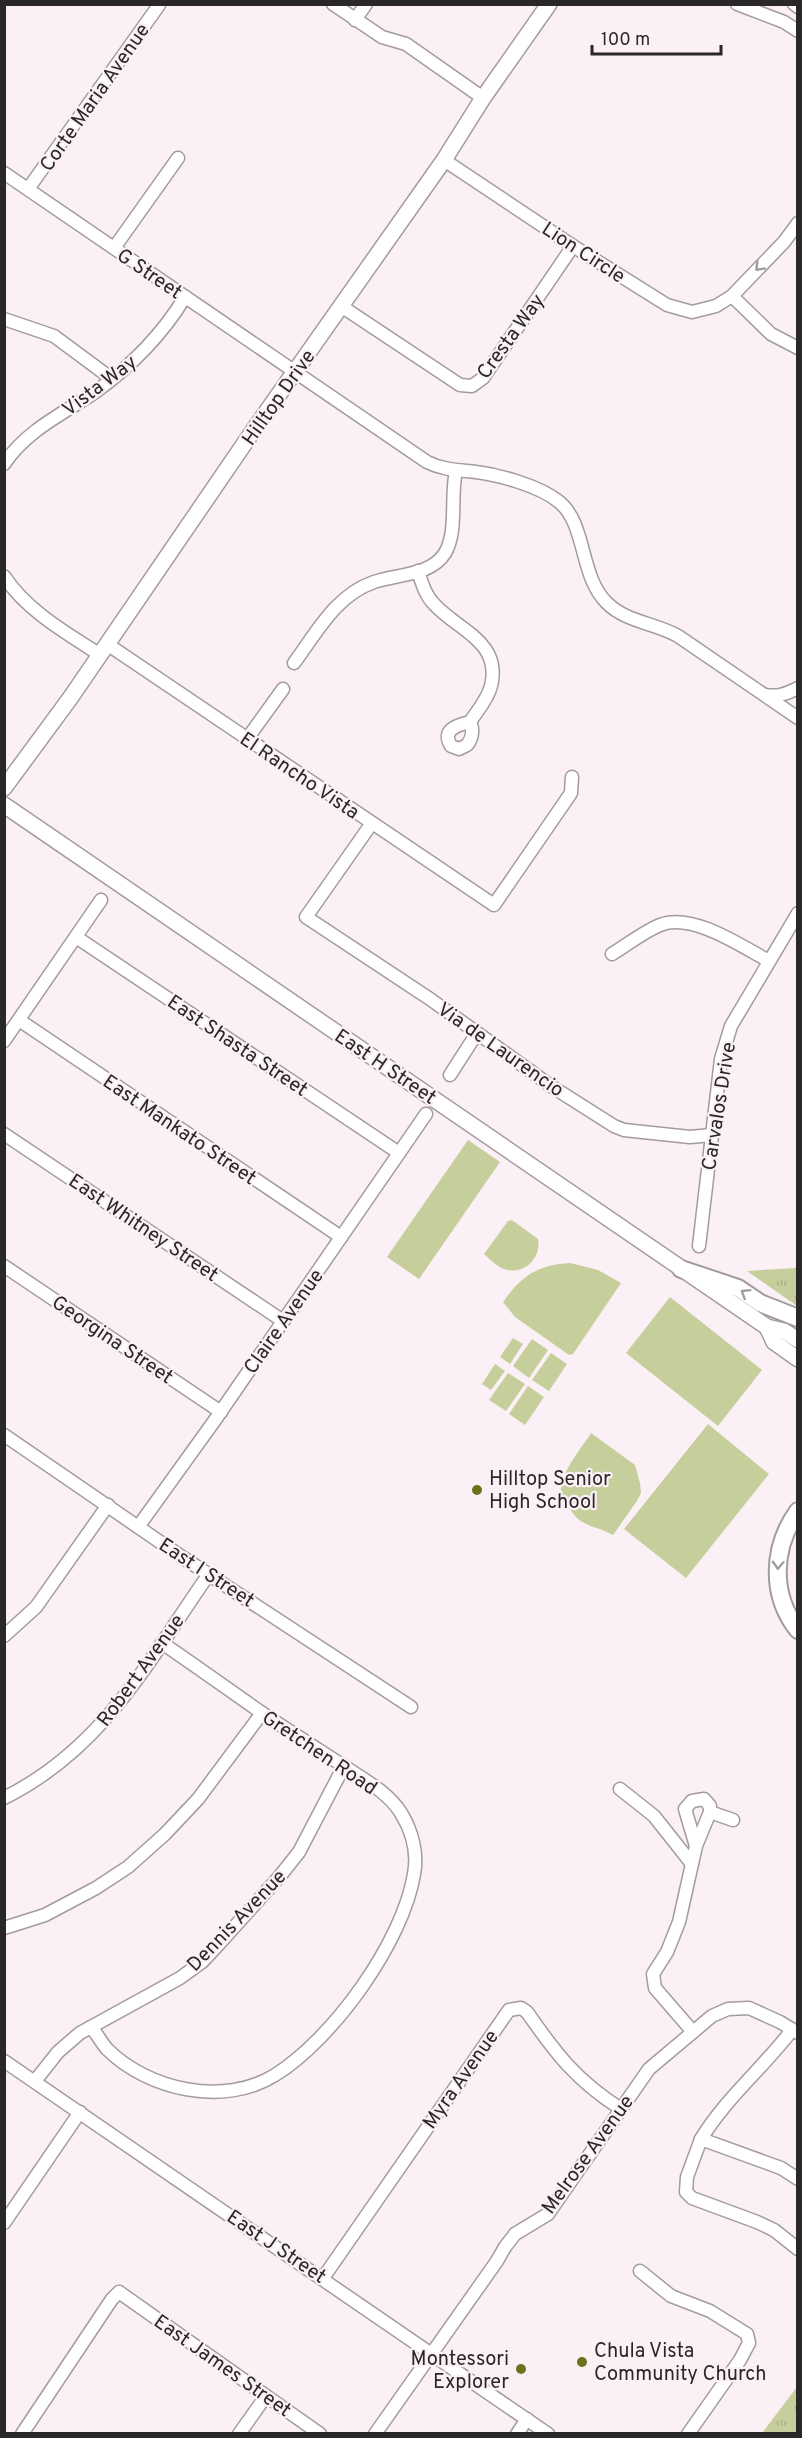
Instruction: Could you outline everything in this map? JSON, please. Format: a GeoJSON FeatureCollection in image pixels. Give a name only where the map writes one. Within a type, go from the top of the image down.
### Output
{"type":"FeatureCollection","features":[{"type":"Feature","properties":{"kind":"highway"},"geometry":{"type":"LineString","coordinates":[[681,1269],[738,1288],[760,1303],[798,1318]]}},
{"type":"Feature","properties":{"kind":"highway"},"geometry":{"type":"LineString","coordinates":[[798,1511],[786,1526],[778,1558],[778,1590],[787,1617],[798,1630]]}},
{"type":"Feature","properties":{"kind":"main road","name":"Hilltop Drive"},"geometry":{"type":"LineString","coordinates":[[4,788],[444,160],[483,98],[549,4]]}},
{"type":"Feature","properties":{"kind":"main road","name":"East H Street"},"geometry":{"type":"LineString","coordinates":[[4,805],[767,1327],[784,1331],[798,1340]]}},
{"type":"Feature","properties":{"kind":"main road","name":"East H Street"},"geometry":{"type":"LineString","coordinates":[[767,1327],[774,1342],[798,1359]]}},
{"type":"Feature","properties":{"kind":"street"},"geometry":{"type":"LineString","coordinates":[[333,4],[382,37],[406,44],[483,98]]}},
{"type":"Feature","properties":{"kind":"street"},"geometry":{"type":"LineString","coordinates":[[355,20],[366,4]]}},
{"type":"Feature","properties":{"kind":"street"},"geometry":{"type":"LineString","coordinates":[[737,4],[784,22],[798,31]]}},
{"type":"Feature","properties":{"kind":"street","name":"Corte Maria Avenue"},"geometry":{"type":"LineString","coordinates":[[28,189],[159,5]]}},
{"type":"Feature","properties":{"kind":"street"},"geometry":{"type":"LineString","coordinates":[[114,248],[178,158]]}},
{"type":"Feature","properties":{"kind":"street","name":"Lion Circle"},"geometry":{"type":"LineString","coordinates":[[444,160],[667,305],[692,312],[716,306],[732,296],[798,223]]}},
{"type":"Feature","properties":{"kind":"street","name":"G Street"},"geometry":{"type":"LineString","coordinates":[[4,173],[426,462],[456,471],[498,476],[559,501],[571,516],[590,578],[610,606],[623,615],[658,626],[678,636],[798,718]]}},
{"type":"Feature","properties":{"kind":"street","name":"Cresta Way"},"geometry":{"type":"LineString","coordinates":[[341,306],[460,385],[472,386],[483,378],[573,246]]}},
{"type":"Feature","properties":{"kind":"street"},"geometry":{"type":"LineString","coordinates":[[732,296],[771,334],[798,348]]}},
{"type":"Feature","properties":{"kind":"street","name":"Vista Way"},"geometry":{"type":"LineString","coordinates":[[4,464],[24,440],[112,379],[154,339],[185,297]]}},
{"type":"Feature","properties":{"kind":"street"},"geometry":{"type":"LineString","coordinates":[[4,319],[54,336],[112,379]]}},
{"type":"Feature","properties":{"kind":"street"},"geometry":{"type":"LineString","coordinates":[[294,663],[338,602],[355,590],[375,582],[434,566],[447,548],[452,521],[452,488],[456,471]]}},
{"type":"Feature","properties":{"kind":"street"},"geometry":{"type":"LineString","coordinates":[[418,571],[430,600],[440,611],[479,640],[491,662],[491,686],[470,722]]}},
{"type":"Feature","properties":{"kind":"street"},"geometry":{"type":"LineString","coordinates":[[4,576],[18,594],[36,610],[103,649]]}},
{"type":"Feature","properties":{"kind":"street","name":"El Rancho Vista"},"geometry":{"type":"LineString","coordinates":[[103,649],[247,739],[494,905],[570,793],[572,777]]}},
{"type":"Feature","properties":{"kind":"street"},"geometry":{"type":"LineString","coordinates":[[763,695],[774,697],[798,688]]}},
{"type":"Feature","properties":{"kind":"street"},"geometry":{"type":"LineString","coordinates":[[247,739],[283,689]]}},
{"type":"Feature","properties":{"kind":"street","name":"Via de Laurencio"},"geometry":{"type":"LineString","coordinates":[[372,823],[306,917],[551,1086],[614,1126],[624,1130],[667,1135],[690,1137],[712,1135]]}},
{"type":"Feature","properties":{"kind":"street"},"geometry":{"type":"LineString","coordinates":[[4,1041],[100,900]]}},
{"type":"Feature","properties":{"kind":"street","name":"Carvalos Drive"},"geometry":{"type":"LineString","coordinates":[[699,1246],[721,1059],[731,1026],[798,913]]}},
{"type":"Feature","properties":{"kind":"street"},"geometry":{"type":"LineString","coordinates":[[612,954],[662,924],[681,922],[716,932],[769,961]]}},
{"type":"Feature","properties":{"kind":"street","name":"East Shasta Street"},"geometry":{"type":"LineString","coordinates":[[76,937],[399,1153]]}},
{"type":"Feature","properties":{"kind":"street","name":"East Mankato Street"},"geometry":{"type":"LineString","coordinates":[[19,1020],[341,1237]]}},
{"type":"Feature","properties":{"kind":"street"},"geometry":{"type":"LineString","coordinates":[[450,1075],[477,1033]]}},
{"type":"Feature","properties":{"kind":"street","name":"Claire Avenue"},"geometry":{"type":"LineString","coordinates":[[138,1527],[221,1412],[426,1113]]}},
{"type":"Feature","properties":{"kind":"street","name":"East Whitney Street"},"geometry":{"type":"LineString","coordinates":[[4,1134],[283,1321]]}},
{"type":"Feature","properties":{"kind":"street","name":"Georgina Street"},"geometry":{"type":"LineString","coordinates":[[4,1266],[221,1412]]}},
{"type":"Feature","properties":{"kind":"street","name":"East I Street"},"geometry":{"type":"LineString","coordinates":[[4,1436],[411,1707]]}},
{"type":"Feature","properties":{"kind":"street"},"geometry":{"type":"LineString","coordinates":[[4,1636],[36,1607],[108,1505]]}},
{"type":"Feature","properties":{"kind":"street","name":"Robert Avenue"},"geometry":{"type":"LineString","coordinates":[[4,1798],[54,1768],[82,1745],[112,1714],[209,1574]]}},
{"type":"Feature","properties":{"kind":"street","name":"Gretchen Road"},"geometry":{"type":"LineString","coordinates":[[92,2027],[107,2048],[126,2063],[159,2081],[200,2092],[227,2091],[247,2087],[274,2076],[328,2029],[347,2008],[388,1944],[401,1913],[414,1871],[415,1853],[410,1830],[400,1811],[377,1788],[262,1713],[162,1643]]}},
{"type":"Feature","properties":{"kind":"street"},"geometry":{"type":"LineString","coordinates":[[4,1928],[45,1915],[96,1888],[128,1867],[165,1834],[198,1799],[262,1713]]}},
{"type":"Feature","properties":{"kind":"street","name":"Dennis Avenue"},"geometry":{"type":"LineString","coordinates":[[35,2080],[58,2052],[80,2033],[180,1978],[202,1962],[280,1876],[299,1851],[344,1766]]}},
{"type":"Feature","properties":{"kind":"street"},"geometry":{"type":"LineString","coordinates":[[620,1789],[654,1816],[692,1864]]}},
{"type":"Feature","properties":{"kind":"street"},"geometry":{"type":"LineString","coordinates":[[693,2032],[655,1988],[652,1974],[667,1952],[679,1922],[696,1846],[710,1812],[710,1806],[704,1799],[692,1801],[685,1809],[696,1846]]}},
{"type":"Feature","properties":{"kind":"street"},"geometry":{"type":"LineString","coordinates":[[710,1812],[733,1820]]}},
{"type":"Feature","properties":{"kind":"street","name":"Melrose Avenue"},"geometry":{"type":"LineString","coordinates":[[375,2433],[497,2261],[509,2240],[548,2214],[649,2069],[717,2013],[728,2008],[743,2007],[762,2013],[795,2032]]}},
{"type":"Feature","properties":{"kind":"street","name":"Myra Avenue"},"geometry":{"type":"LineString","coordinates":[[323,2278],[509,2010],[521,2008],[527,2012],[557,2055],[581,2081],[621,2109]]}},
{"type":"Feature","properties":{"kind":"street"},"geometry":{"type":"LineString","coordinates":[[795,2032],[712,2121],[701,2139],[687,2177],[686,2192],[692,2198],[774,2230],[798,2249]]}},
{"type":"Feature","properties":{"kind":"street","name":"East J Street"},"geometry":{"type":"LineString","coordinates":[[4,2061],[35,2080],[548,2433]]}},
{"type":"Feature","properties":{"kind":"street"},"geometry":{"type":"LineString","coordinates":[[4,2223],[80,2112]]}},
{"type":"Feature","properties":{"kind":"street"},"geometry":{"type":"LineString","coordinates":[[701,2139],[781,2168],[798,2179]]}},
{"type":"Feature","properties":{"kind":"street"},"geometry":{"type":"LineString","coordinates":[[640,2271],[671,2296],[711,2311],[747,2334],[749,2343],[740,2360],[688,2433]]}},
{"type":"Feature","properties":{"kind":"street","name":"East James Street"},"geometry":{"type":"LineString","coordinates":[[22,2433],[119,2292],[320,2433]]}},
{"type":"Feature","properties":{"kind":"street"},"geometry":{"type":"LineString","coordinates":[[238,2433],[266,2396]]}},
{"type":"Feature","properties":{"kind":"street"},"geometry":{"type":"LineString","coordinates":[[517,2433],[527,2419]]}},
{"type":"Feature","properties":{"kind":"green space"},"geometry":{"type":"Polygon","coordinates":[[[468,1140],[500,1162],[419,1279],[387,1257],[468,1140]]]}},
{"type":"Feature","properties":{"kind":"green space"},"geometry":{"type":"Polygon","coordinates":[[[512,1220],[538,1239],[534,1259],[530,1264],[518,1270],[504,1269],[484,1254],[508,1221],[512,1220]]]}},
{"type":"Feature","properties":{"kind":"green space"},"geometry":{"type":"Polygon","coordinates":[[[570,1263],[598,1270],[621,1283],[573,1354],[569,1355],[515,1317],[503,1302],[524,1278],[532,1273],[549,1266],[570,1263]]]}},
{"type":"Feature","properties":{"kind":"green space"},"geometry":{"type":"Polygon","coordinates":[[[797,1268],[797,1306],[747,1271],[797,1268]]]}},
{"type":"Feature","properties":{"kind":"green space"},"geometry":{"type":"Polygon","coordinates":[[[670,1297],[762,1370],[718,1426],[626,1353],[670,1297]]]}},
{"type":"Feature","properties":{"kind":"green space"},"geometry":{"type":"Polygon","coordinates":[[[513,1338],[523,1344],[510,1364],[500,1357],[513,1338]]]}},
{"type":"Feature","properties":{"kind":"green space"},"geometry":{"type":"Polygon","coordinates":[[[532,1339],[548,1350],[529,1378],[513,1366],[532,1339]]]}},
{"type":"Feature","properties":{"kind":"green space"},"geometry":{"type":"Polygon","coordinates":[[[551,1353],[567,1364],[549,1391],[532,1380],[551,1353]]]}},
{"type":"Feature","properties":{"kind":"green space"},"geometry":{"type":"Polygon","coordinates":[[[495,1364],[505,1371],[491,1390],[482,1384],[495,1364]]]}},
{"type":"Feature","properties":{"kind":"green space"},"geometry":{"type":"Polygon","coordinates":[[[508,1373],[525,1384],[506,1411],[489,1400],[508,1373]]]}},
{"type":"Feature","properties":{"kind":"green space"},"geometry":{"type":"Polygon","coordinates":[[[528,1386],[544,1397],[525,1425],[509,1414],[528,1386]]]}},
{"type":"Feature","properties":{"kind":"green space"},"geometry":{"type":"Polygon","coordinates":[[[708,1424],[769,1474],[686,1578],[624,1529],[708,1424]]]}},
{"type":"Feature","properties":{"kind":"green space"},"geometry":{"type":"Polygon","coordinates":[[[591,1433],[635,1465],[640,1483],[641,1493],[637,1501],[613,1535],[582,1522],[562,1501],[562,1483],[565,1474],[591,1433]]]}},
{"type":"Feature","properties":{"kind":"green space"},"geometry":{"type":"Polygon","coordinates":[[[797,2387],[797,2433],[762,2433],[797,2387]]]}},
{"type":"Feature","properties":{"kind":"place","name":"Hilltop Senior High School"},"geometry":{"type":"Point","coordinates":[477,1490]}},
{"type":"Feature","properties":{"kind":"place","name":"Chula Vista Community Church"},"geometry":{"type":"Point","coordinates":[582,2362]}},
{"type":"Feature","properties":{"kind":"place","name":"Montessori Explorer"},"geometry":{"type":"Point","coordinates":[521,2369]}}]}
